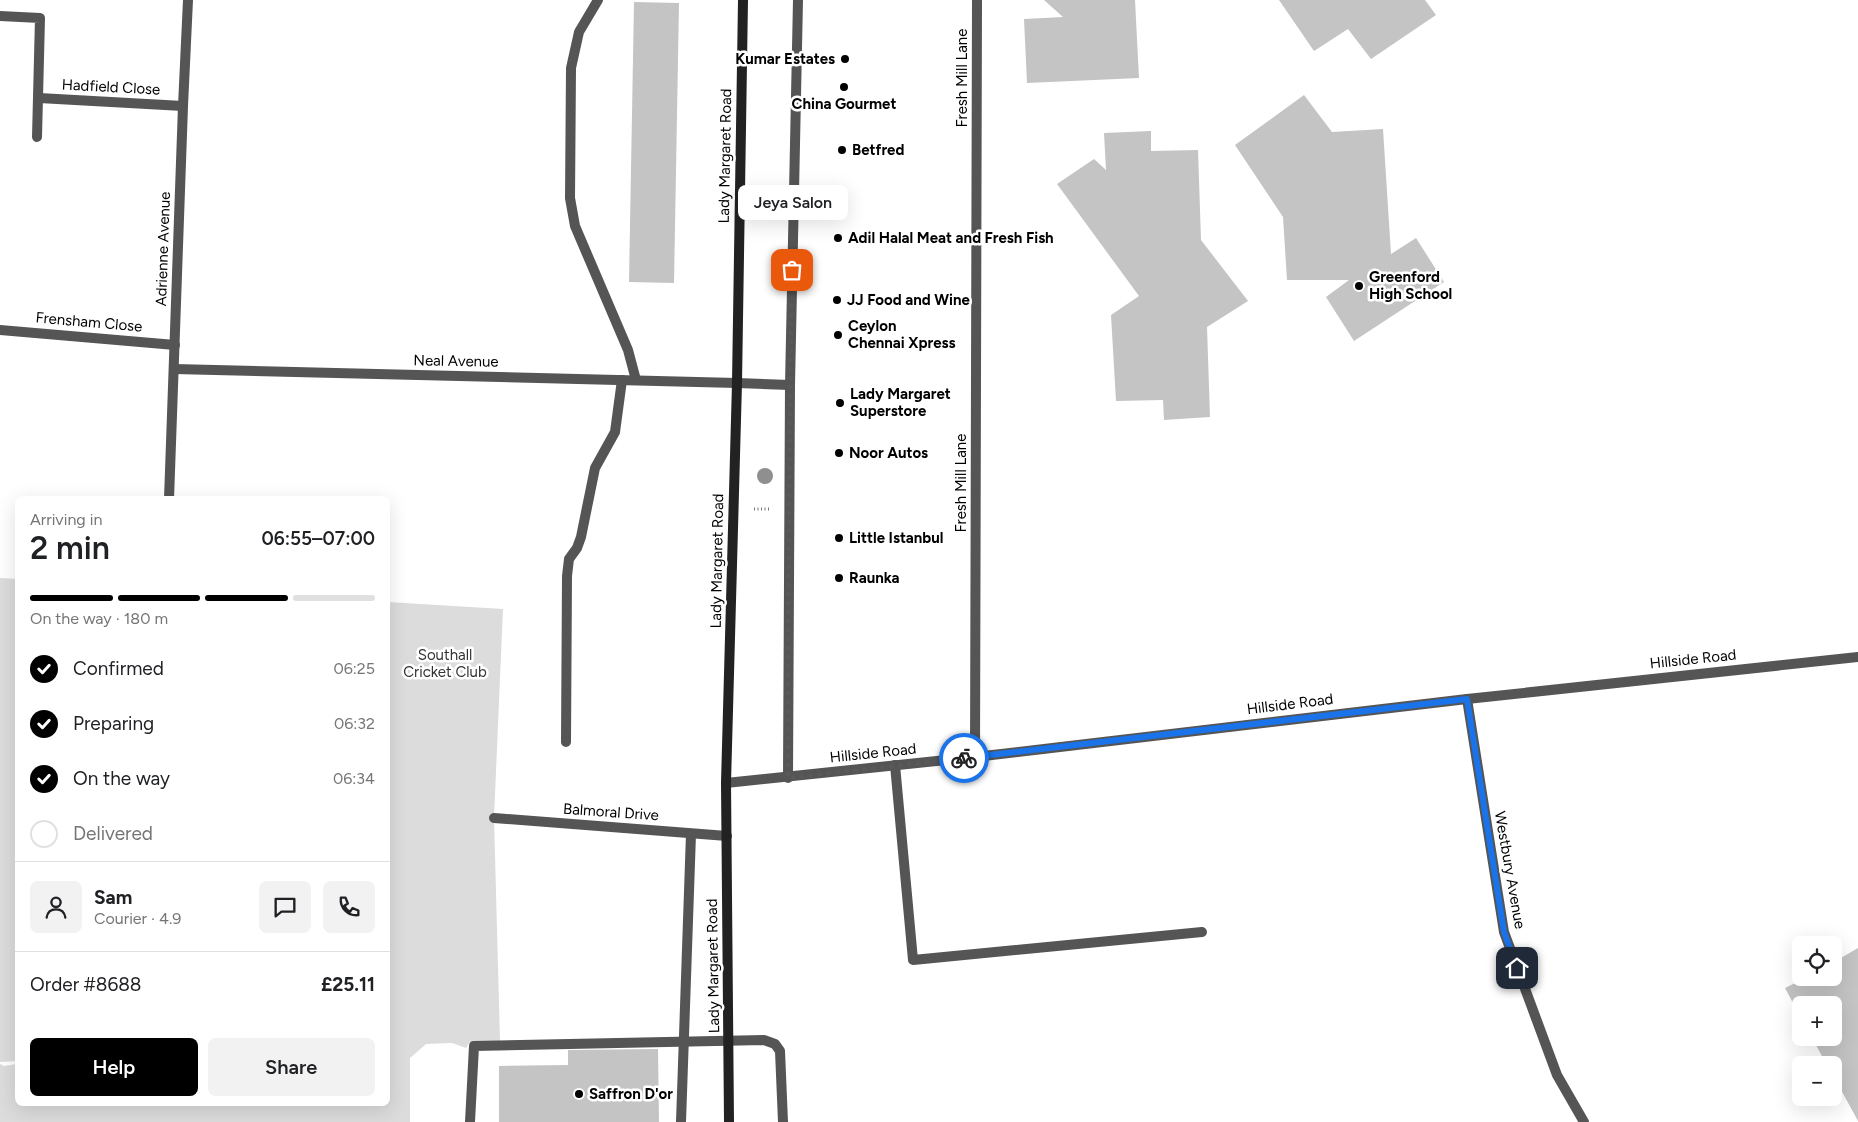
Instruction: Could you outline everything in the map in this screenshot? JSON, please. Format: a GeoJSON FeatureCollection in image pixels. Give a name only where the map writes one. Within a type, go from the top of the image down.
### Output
{"type":"FeatureCollection","features":[{"type":"Feature","properties":{"kind":"street","name":"Adrienne Avenue"},"geometry":{"type":"LineString","coordinates":[[169,496],[182,106],[188,0]]}},
{"type":"Feature","properties":{"kind":"street"},"geometry":{"type":"LineString","coordinates":[[598,0],[579,32],[571,68],[570,198],[576,226],[628,350],[636,380]]}},
{"type":"Feature","properties":{"kind":"street","name":"Lady Margaret Road"},"geometry":{"type":"LineString","coordinates":[[729,1122],[726,783],[743,0]]}},
{"type":"Feature","properties":{"kind":"street"},"geometry":{"type":"LineString","coordinates":[[788,778],[790,385],[798,0]]}},
{"type":"Feature","properties":{"kind":"street","name":"Fresh Mill Lane"},"geometry":{"type":"LineString","coordinates":[[976,757],[977,0]]}},
{"type":"Feature","properties":{"kind":"street"},"geometry":{"type":"LineString","coordinates":[[0,16],[40,18],[37,137]]}},
{"type":"Feature","properties":{"kind":"street","name":"Hadfield Close"},"geometry":{"type":"LineString","coordinates":[[38,98],[182,106]]}},
{"type":"Feature","properties":{"kind":"street","name":"Frensham Close"},"geometry":{"type":"LineString","coordinates":[[0,330],[175,344]]}},
{"type":"Feature","properties":{"kind":"street","name":"Neal Avenue"},"geometry":{"type":"LineString","coordinates":[[174,369],[790,385]]}},
{"type":"Feature","properties":{"kind":"street"},"geometry":{"type":"LineString","coordinates":[[566,742],[567,576],[569,559],[577,548],[581,537],[595,468],[616,432],[622,380]]}},
{"type":"Feature","properties":{"kind":"street","name":"Hillside Road"},"geometry":{"type":"LineString","coordinates":[[726,783],[788,778],[1467,699],[1858,657]]}},
{"type":"Feature","properties":{"kind":"street","name":"Westbury Avenue"},"geometry":{"type":"LineString","coordinates":[[1467,699],[1504,932],[1557,1075],[1584,1122]]}},
{"type":"Feature","properties":{"kind":"street"},"geometry":{"type":"LineString","coordinates":[[895,765],[913,960],[1202,932]]}},
{"type":"Feature","properties":{"kind":"street","name":"Balmoral Drive"},"geometry":{"type":"LineString","coordinates":[[494,818],[727,836]]}},
{"type":"Feature","properties":{"kind":"street"},"geometry":{"type":"LineString","coordinates":[[680,1122],[691,834]]}},
{"type":"Feature","properties":{"kind":"street"},"geometry":{"type":"LineString","coordinates":[[470,1122],[474,1046],[764,1040],[775,1044],[780,1051],[783,1122]]}},
{"type":"Feature","properties":{"kind":"path"},"geometry":{"type":"LineString","coordinates":[[733,508],[789,509]]}},
{"type":"Feature","properties":{"kind":"green space"},"geometry":{"type":"Polygon","coordinates":[[[0,578],[15,579],[15,1061],[0,1062],[0,578]]]}},
{"type":"Feature","properties":{"kind":"green space","name":"Southall Cricket Club"},"geometry":{"type":"Polygon","coordinates":[[[390,602],[503,609],[494,818],[500,1041],[470,1042],[466,1048],[452,1043],[426,1044],[410,1058],[410,1122],[0,1122],[0,1064],[4,1066],[15,1064],[15,1106],[390,1106],[390,602]]]}},
{"type":"Feature","properties":{"kind":"building"},"geometry":{"type":"Polygon","coordinates":[[[1044,0],[1135,0],[1139,78],[1027,83],[1024,19],[1063,17],[1044,0]]]}},
{"type":"Feature","properties":{"kind":"building"},"geometry":{"type":"Polygon","coordinates":[[[1279,0],[1425,0],[1436,15],[1371,59],[1348,29],[1314,51],[1279,0]]]}},
{"type":"Feature","properties":{"kind":"building"},"geometry":{"type":"Polygon","coordinates":[[[634,2],[679,3],[674,283],[629,282],[634,2]]]}},
{"type":"Feature","properties":{"kind":"building"},"geometry":{"type":"Polygon","coordinates":[[[1304,95],[1332,132],[1383,129],[1391,254],[1416,238],[1444,282],[1354,341],[1326,297],[1349,280],[1287,280],[1283,217],[1235,145],[1304,95]]]}},
{"type":"Feature","properties":{"kind":"building"},"geometry":{"type":"Polygon","coordinates":[[[1151,131],[1151,151],[1198,150],[1201,240],[1248,301],[1207,327],[1210,417],[1164,420],[1163,400],[1116,401],[1111,315],[1139,296],[1057,184],[1094,159],[1106,170],[1104,133],[1151,131]]]}},
{"type":"Feature","properties":{"kind":"building"},"geometry":{"type":"Polygon","coordinates":[[[1858,948],[1858,1121],[1842,1092],[1842,1056],[1822,1056],[1816,1046],[1842,1046],[1842,996],[1792,996],[1792,1001],[1785,988],[1792,984],[1842,986],[1842,957],[1858,948]]]}},
{"type":"Feature","properties":{"kind":"building","name":"Saffron D'or"},"geometry":{"type":"Polygon","coordinates":[[[658,1049],[659,1122],[499,1122],[499,1066],[568,1065],[568,1050],[658,1049]]]}},
{"type":"Feature","properties":{"kind":"way so far"},"geometry":{"type":"LineString","coordinates":[[792,270],[788,778],[964,758]]}},
{"type":"Feature","properties":{"kind":"place","name":"Kumar Estates"},"geometry":{"type":"Point","coordinates":[845,59]}},
{"type":"Feature","properties":{"kind":"place","name":"China Gourmet"},"geometry":{"type":"Point","coordinates":[844,87]}},
{"type":"Feature","properties":{"kind":"place","name":"Betfred"},"geometry":{"type":"Point","coordinates":[842,150]}},
{"type":"Feature","properties":{"kind":"place","name":"Adil Halal Meat and Fresh Fish"},"geometry":{"type":"Point","coordinates":[838,238]}},
{"type":"Feature","properties":{"kind":"place","name":"Jeya Salon"},"geometry":{"type":"Point","coordinates":[792,270]}},
{"type":"Feature","properties":{"kind":"place","name":"Greenford High School"},"geometry":{"type":"Point","coordinates":[1359,286]}},
{"type":"Feature","properties":{"kind":"place","name":"JJ Food and Wine"},"geometry":{"type":"Point","coordinates":[837,300]}},
{"type":"Feature","properties":{"kind":"place","name":"Ceylon Chennai Xpress"},"geometry":{"type":"Point","coordinates":[838,335]}},
{"type":"Feature","properties":{"kind":"place","name":"Lady Margaret Superstore"},"geometry":{"type":"Point","coordinates":[840,403]}},
{"type":"Feature","properties":{"kind":"place","name":"Noor Autos"},"geometry":{"type":"Point","coordinates":[839,453]}},
{"type":"Feature","properties":{"kind":"place","name":"Little Istanbul"},"geometry":{"type":"Point","coordinates":[839,538]}},
{"type":"Feature","properties":{"kind":"place","name":"Raunka"},"geometry":{"type":"Point","coordinates":[839,578]}},
{"type":"Feature","properties":{"kind":"place","name":"Saffron D'or"},"geometry":{"type":"Point","coordinates":[579,1094]}},
{"type":"Feature","properties":{"kind":"route"},"geometry":{"type":"LineString","coordinates":[[964,758],[1467,699],[1504,932],[1517,968]]}}]}
